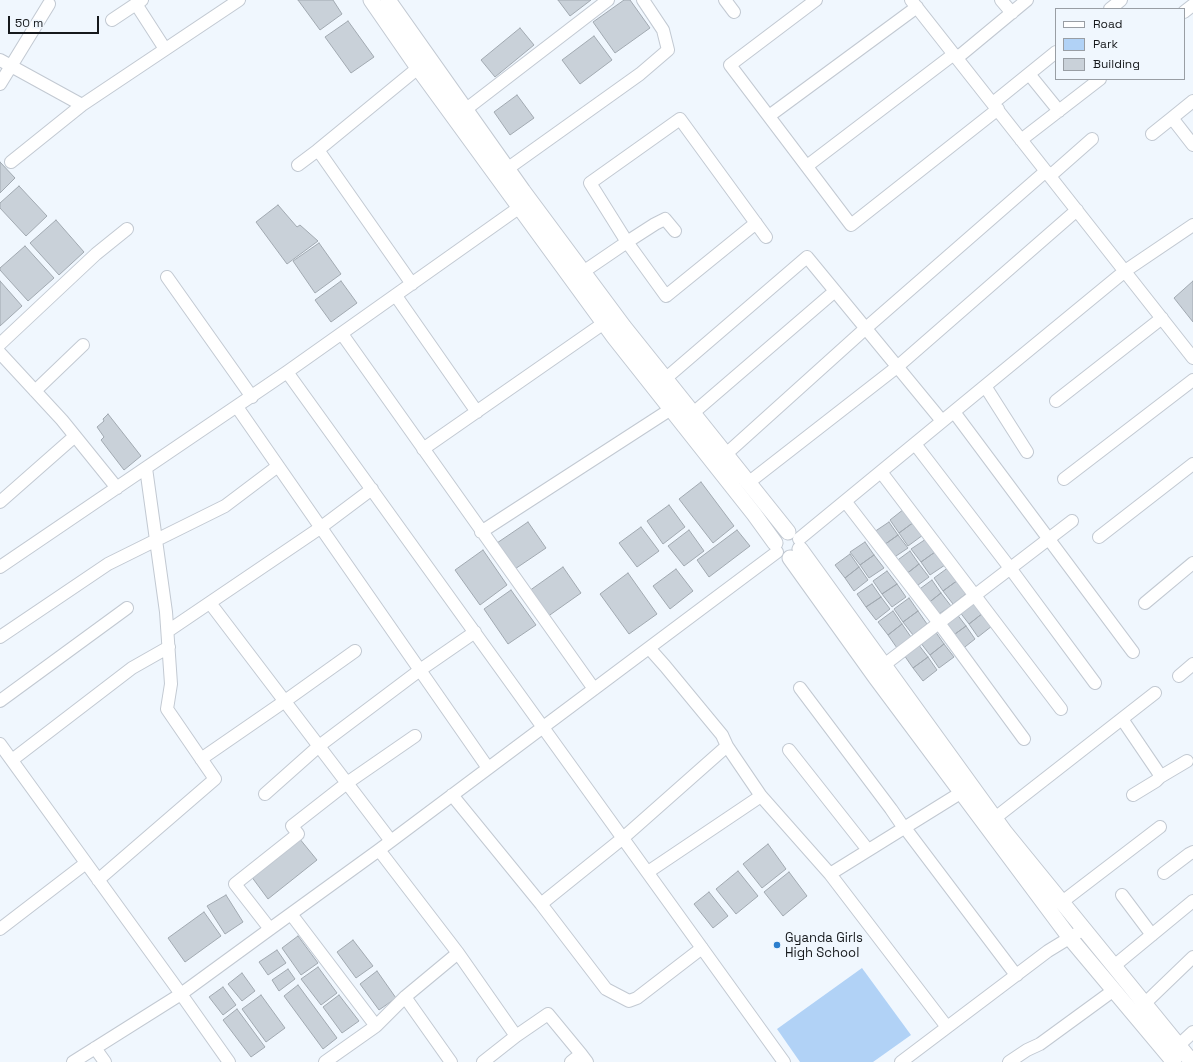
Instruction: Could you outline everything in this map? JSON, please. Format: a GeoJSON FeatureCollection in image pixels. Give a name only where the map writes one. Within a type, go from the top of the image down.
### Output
{"type":"FeatureCollection","features":[{"type":"Feature","properties":{"kind":"main road"},"geometry":{"type":"LineString","coordinates":[[371,0],[418,68],[525,204],[583,272],[692,414],[748,483],[880,684],[1070,938],[1174,1062]]}},
{"type":"Feature","properties":{"kind":"main road"},"geometry":{"type":"LineString","coordinates":[[390,1],[507,169],[525,204],[604,323],[754,514],[788,546],[884,665],[995,818],[1192,1062]]}},
{"type":"Feature","properties":{"kind":"street"},"geometry":{"type":"LineString","coordinates":[[11,162],[82,105],[239,0]]}},
{"type":"Feature","properties":{"kind":"street"},"geometry":{"type":"LineString","coordinates":[[466,110],[608,0]]}},
{"type":"Feature","properties":{"kind":"street"},"geometry":{"type":"LineString","coordinates":[[507,169],[640,74],[668,50],[663,30],[643,0]]}},
{"type":"Feature","properties":{"kind":"street"},"geometry":{"type":"LineString","coordinates":[[725,0],[734,12]]}},
{"type":"Feature","properties":{"kind":"street"},"geometry":{"type":"LineString","coordinates":[[816,0],[730,65],[851,225],[995,106],[1029,74],[1055,53]]}},
{"type":"Feature","properties":{"kind":"street"},"geometry":{"type":"LineString","coordinates":[[1001,0],[1012,12]]}},
{"type":"Feature","properties":{"kind":"street"},"geometry":{"type":"LineString","coordinates":[[807,166],[955,56],[1027,0]]}},
{"type":"Feature","properties":{"kind":"street"},"geometry":{"type":"LineString","coordinates":[[1111,8],[1121,0]]}},
{"type":"Feature","properties":{"kind":"street"},"geometry":{"type":"LineString","coordinates":[[112,20],[139,2],[165,49]]}},
{"type":"Feature","properties":{"kind":"street"},"geometry":{"type":"LineString","coordinates":[[769,116],[914,3],[1193,358]]}},
{"type":"Feature","properties":{"kind":"street"},"geometry":{"type":"LineString","coordinates":[[0,84],[49,4]]}},
{"type":"Feature","properties":{"kind":"street"},"geometry":{"type":"LineString","coordinates":[[1185,11],[1193,5]]}},
{"type":"Feature","properties":{"kind":"street"},"geometry":{"type":"LineString","coordinates":[[0,60],[82,105]]}},
{"type":"Feature","properties":{"kind":"street"},"geometry":{"type":"LineString","coordinates":[[298,165],[418,68]]}},
{"type":"Feature","properties":{"kind":"street"},"geometry":{"type":"LineString","coordinates":[[1029,74],[1059,111]]}},
{"type":"Feature","properties":{"kind":"street"},"geometry":{"type":"LineString","coordinates":[[1021,140],[1099,80]]}},
{"type":"Feature","properties":{"kind":"street"},"geometry":{"type":"LineString","coordinates":[[1152,134],[1193,101]]}},
{"type":"Feature","properties":{"kind":"street"},"geometry":{"type":"LineString","coordinates":[[1172,118],[1193,145]]}},
{"type":"Feature","properties":{"kind":"street"},"geometry":{"type":"LineString","coordinates":[[756,224],[666,296],[627,242],[590,183],[680,119],[766,237]]}},
{"type":"Feature","properties":{"kind":"street"},"geometry":{"type":"LineString","coordinates":[[726,455],[866,328],[1048,173],[1092,139]]}},
{"type":"Feature","properties":{"kind":"street"},"geometry":{"type":"LineString","coordinates":[[318,150],[412,284]]}},
{"type":"Feature","properties":{"kind":"street"},"geometry":{"type":"LineString","coordinates":[[0,567],[252,397],[525,204]]}},
{"type":"Feature","properties":{"kind":"street"},"geometry":{"type":"LineString","coordinates":[[748,483],[897,367],[1077,210]]}},
{"type":"Feature","properties":{"kind":"street"},"geometry":{"type":"LineString","coordinates":[[583,272],[627,242],[665,219],[675,231]]}},
{"type":"Feature","properties":{"kind":"street"},"geometry":{"type":"LineString","coordinates":[[73,1062],[181,994],[380,850],[649,648],[788,546],[881,472],[1125,271],[1193,225]]}},
{"type":"Feature","properties":{"kind":"street"},"geometry":{"type":"LineString","coordinates":[[0,344],[96,254],[127,229]]}},
{"type":"Feature","properties":{"kind":"street"},"geometry":{"type":"LineString","coordinates":[[665,379],[807,257],[942,422]]}},
{"type":"Feature","properties":{"kind":"street"},"geometry":{"type":"LineString","coordinates":[[167,277],[252,397]]}},
{"type":"Feature","properties":{"kind":"street"},"geometry":{"type":"LineString","coordinates":[[692,414],[835,291]]}},
{"type":"Feature","properties":{"kind":"street"},"geometry":{"type":"LineString","coordinates":[[396,296],[477,412]]}},
{"type":"Feature","properties":{"kind":"street"},"geometry":{"type":"LineString","coordinates":[[1056,401],[1162,318]]}},
{"type":"Feature","properties":{"kind":"street"},"geometry":{"type":"LineString","coordinates":[[423,449],[604,323]]}},
{"type":"Feature","properties":{"kind":"street"},"geometry":{"type":"LineString","coordinates":[[342,334],[594,689]]}},
{"type":"Feature","properties":{"kind":"street"},"geometry":{"type":"LineString","coordinates":[[35,391],[83,345]]}},
{"type":"Feature","properties":{"kind":"street"},"geometry":{"type":"LineString","coordinates":[[0,353],[62,420],[117,488]]}},
{"type":"Feature","properties":{"kind":"street"},"geometry":{"type":"LineString","coordinates":[[287,372],[784,1062]]}},
{"type":"Feature","properties":{"kind":"street"},"geometry":{"type":"LineString","coordinates":[[1064,479],[1193,380]]}},
{"type":"Feature","properties":{"kind":"street"},"geometry":{"type":"LineString","coordinates":[[985,386],[1027,452]]}},
{"type":"Feature","properties":{"kind":"street"},"geometry":{"type":"LineString","coordinates":[[236,407],[488,768]]}},
{"type":"Feature","properties":{"kind":"street"},"geometry":{"type":"LineString","coordinates":[[482,532],[671,409]]}},
{"type":"Feature","properties":{"kind":"street"},"geometry":{"type":"LineString","coordinates":[[954,412],[1133,652]]}},
{"type":"Feature","properties":{"kind":"street"},"geometry":{"type":"LineString","coordinates":[[0,502],[75,436]]}},
{"type":"Feature","properties":{"kind":"street"},"geometry":{"type":"LineString","coordinates":[[915,444],[1095,682]]}},
{"type":"Feature","properties":{"kind":"street"},"geometry":{"type":"LineString","coordinates":[[1099,537],[1193,464]]}},
{"type":"Feature","properties":{"kind":"street"},"geometry":{"type":"LineString","coordinates":[[0,637],[108,564],[226,506],[278,466]]}},
{"type":"Feature","properties":{"kind":"street"},"geometry":{"type":"LineString","coordinates":[[98,880],[215,779],[167,709],[171,684],[168,631],[146,468]]}},
{"type":"Feature","properties":{"kind":"street"},"geometry":{"type":"LineString","coordinates":[[881,472],[1061,709]]}},
{"type":"Feature","properties":{"kind":"street"},"geometry":{"type":"LineString","coordinates":[[168,631],[320,528],[372,489]]}},
{"type":"Feature","properties":{"kind":"street"},"geometry":{"type":"LineString","coordinates":[[845,501],[939,623],[1024,739]]}},
{"type":"Feature","properties":{"kind":"street"},"geometry":{"type":"LineString","coordinates":[[884,665],[1072,521]]}},
{"type":"Feature","properties":{"kind":"street"},"geometry":{"type":"LineString","coordinates":[[1145,603],[1193,563]]}},
{"type":"Feature","properties":{"kind":"street"},"geometry":{"type":"LineString","coordinates":[[210,603],[391,841]]}},
{"type":"Feature","properties":{"kind":"street"},"geometry":{"type":"LineString","coordinates":[[0,702],[127,608]]}},
{"type":"Feature","properties":{"kind":"street"},"geometry":{"type":"LineString","coordinates":[[265,794],[319,746],[420,670],[475,632]]}},
{"type":"Feature","properties":{"kind":"street"},"geometry":{"type":"LineString","coordinates":[[12,760],[132,668],[169,647]]}},
{"type":"Feature","properties":{"kind":"street"},"geometry":{"type":"LineString","coordinates":[[649,648],[722,735],[727,746],[761,796],[830,874],[947,1027]]}},
{"type":"Feature","properties":{"kind":"street"},"geometry":{"type":"LineString","coordinates":[[201,759],[355,650]]}},
{"type":"Feature","properties":{"kind":"street"},"geometry":{"type":"LineString","coordinates":[[1179,676],[1193,664]]}},
{"type":"Feature","properties":{"kind":"street"},"geometry":{"type":"LineString","coordinates":[[800,688],[904,828],[1017,975]]}},
{"type":"Feature","properties":{"kind":"street"},"geometry":{"type":"LineString","coordinates":[[995,818],[1155,693]]}},
{"type":"Feature","properties":{"kind":"street"},"geometry":{"type":"LineString","coordinates":[[1122,719],[1160,777]]}},
{"type":"Feature","properties":{"kind":"street"},"geometry":{"type":"LineString","coordinates":[[270,929],[235,884],[298,834],[292,826],[347,783],[415,736]]}},
{"type":"Feature","properties":{"kind":"street"},"geometry":{"type":"LineString","coordinates":[[0,744],[229,1062]]}},
{"type":"Feature","properties":{"kind":"street"},"geometry":{"type":"LineString","coordinates":[[541,904],[623,838],[727,746]]}},
{"type":"Feature","properties":{"kind":"street"},"geometry":{"type":"LineString","coordinates":[[789,750],[868,850]]}},
{"type":"Feature","properties":{"kind":"street"},"geometry":{"type":"LineString","coordinates":[[1133,795],[1160,777],[1187,762]]}},
{"type":"Feature","properties":{"kind":"street"},"geometry":{"type":"LineString","coordinates":[[830,874],[962,792]]}},
{"type":"Feature","properties":{"kind":"street"},"geometry":{"type":"LineString","coordinates":[[452,795],[541,904],[606,989],[628,1001],[637,998],[702,948]]}},
{"type":"Feature","properties":{"kind":"street"},"geometry":{"type":"LineString","coordinates":[[648,872],[761,796]]}},
{"type":"Feature","properties":{"kind":"street"},"geometry":{"type":"LineString","coordinates":[[1062,902],[1160,827]]}},
{"type":"Feature","properties":{"kind":"street"},"geometry":{"type":"LineString","coordinates":[[380,850],[458,954],[516,1036]]}},
{"type":"Feature","properties":{"kind":"street"},"geometry":{"type":"LineString","coordinates":[[1164,872],[1193,852]]}},
{"type":"Feature","properties":{"kind":"street"},"geometry":{"type":"LineString","coordinates":[[0,929],[86,863]]}},
{"type":"Feature","properties":{"kind":"street"},"geometry":{"type":"LineString","coordinates":[[1122,895],[1152,935]]}},
{"type":"Feature","properties":{"kind":"street"},"geometry":{"type":"LineString","coordinates":[[1114,966],[1193,901]]}},
{"type":"Feature","properties":{"kind":"street"},"geometry":{"type":"LineString","coordinates":[[291,914],[376,1026]]}},
{"type":"Feature","properties":{"kind":"street"},"geometry":{"type":"LineString","coordinates":[[901,1062],[1048,951],[1084,929]]}},
{"type":"Feature","properties":{"kind":"street"},"geometry":{"type":"LineString","coordinates":[[325,1062],[376,1026],[405,997],[458,954]]}},
{"type":"Feature","properties":{"kind":"street"},"geometry":{"type":"LineString","coordinates":[[1134,1014],[1193,958]]}},
{"type":"Feature","properties":{"kind":"street"},"geometry":{"type":"LineString","coordinates":[[1009,1062],[1026,1050],[1040,1044],[1114,990]]}},
{"type":"Feature","properties":{"kind":"street"},"geometry":{"type":"LineString","coordinates":[[405,997],[451,1062]]}},
{"type":"Feature","properties":{"kind":"street"},"geometry":{"type":"LineString","coordinates":[[483,1062],[516,1036],[548,1014],[584,1058],[571,1062]]}},
{"type":"Feature","properties":{"kind":"street"},"geometry":{"type":"LineString","coordinates":[[1179,1045],[1193,1032]]}},
{"type":"Feature","properties":{"kind":"street"},"geometry":{"type":"LineString","coordinates":[[95,1048],[105,1062]]}},
{"type":"Feature","properties":{"kind":"green space"},"geometry":{"type":"Polygon","coordinates":[[[862,968],[911,1035],[873,1062],[800,1062],[777,1029],[862,968]]]}},
{"type":"Feature","properties":{"kind":"building"},"geometry":{"type":"Polygon","coordinates":[[[298,0],[333,0],[342,14],[320,30],[298,0]]]}},
{"type":"Feature","properties":{"kind":"building"},"geometry":{"type":"Polygon","coordinates":[[[558,0],[591,0],[570,16],[558,0]]]}},
{"type":"Feature","properties":{"kind":"building"},"geometry":{"type":"Polygon","coordinates":[[[624,0],[630,0],[650,28],[615,53],[593,22],[624,0]]]}},
{"type":"Feature","properties":{"kind":"building"},"geometry":{"type":"Polygon","coordinates":[[[348,21],[374,57],[351,73],[325,37],[348,21]]]}},
{"type":"Feature","properties":{"kind":"building"},"geometry":{"type":"Polygon","coordinates":[[[520,28],[534,45],[495,77],[481,60],[520,28]]]}},
{"type":"Feature","properties":{"kind":"building"},"geometry":{"type":"Polygon","coordinates":[[[594,36],[612,60],[580,84],[562,60],[594,36]]]}},
{"type":"Feature","properties":{"kind":"building"},"geometry":{"type":"Polygon","coordinates":[[[517,95],[534,118],[510,135],[494,112],[517,95]]]}},
{"type":"Feature","properties":{"kind":"building"},"geometry":{"type":"Polygon","coordinates":[[[0,162],[15,178],[0,193],[0,162]]]}},
{"type":"Feature","properties":{"kind":"building"},"geometry":{"type":"Polygon","coordinates":[[[19,186],[47,216],[26,236],[0,208],[0,203],[19,186]]]}},
{"type":"Feature","properties":{"kind":"building"},"geometry":{"type":"Polygon","coordinates":[[[278,205],[297,227],[300,225],[318,241],[287,264],[256,222],[278,205]]]}},
{"type":"Feature","properties":{"kind":"building"},"geometry":{"type":"Polygon","coordinates":[[[56,220],[84,252],[59,275],[30,243],[56,220]]]}},
{"type":"Feature","properties":{"kind":"building"},"geometry":{"type":"Polygon","coordinates":[[[319,243],[341,274],[315,293],[293,261],[319,243]]]}},
{"type":"Feature","properties":{"kind":"building"},"geometry":{"type":"Polygon","coordinates":[[[25,246],[54,278],[28,301],[0,270],[0,268],[25,246]]]}},
{"type":"Feature","properties":{"kind":"building"},"geometry":{"type":"Polygon","coordinates":[[[0,281],[22,306],[0,326],[0,281]]]}},
{"type":"Feature","properties":{"kind":"building"},"geometry":{"type":"Polygon","coordinates":[[[341,281],[357,303],[331,322],[315,300],[341,281]]]}},
{"type":"Feature","properties":{"kind":"building"},"geometry":{"type":"Polygon","coordinates":[[[1193,281],[1193,322],[1174,298],[1193,281]]]}},
{"type":"Feature","properties":{"kind":"building"},"geometry":{"type":"Polygon","coordinates":[[[108,414],[141,456],[124,470],[101,440],[104,437],[97,427],[104,421],[103,419],[108,414]]]}},
{"type":"Feature","properties":{"kind":"building"},"geometry":{"type":"Polygon","coordinates":[[[701,482],[734,526],[713,543],[679,499],[701,482]]]}},
{"type":"Feature","properties":{"kind":"building"},"geometry":{"type":"Polygon","coordinates":[[[669,505],[685,527],[663,544],[647,521],[669,505]]]}},
{"type":"Feature","properties":{"kind":"building"},"geometry":{"type":"Polygon","coordinates":[[[904,509],[914,522],[899,533],[890,520],[904,509]]]}},
{"type":"Feature","properties":{"kind":"building"},"geometry":{"type":"Polygon","coordinates":[[[528,522],[546,548],[512,571],[494,545],[528,522]]]}},
{"type":"Feature","properties":{"kind":"building"},"geometry":{"type":"Polygon","coordinates":[[[889,522],[898,535],[884,545],[874,532],[889,522]]]}},
{"type":"Feature","properties":{"kind":"building"},"geometry":{"type":"Polygon","coordinates":[[[914,522],[923,535],[908,546],[899,533],[914,522]]]}},
{"type":"Feature","properties":{"kind":"building"},"geometry":{"type":"Polygon","coordinates":[[[641,527],[659,551],[637,567],[619,543],[641,527]]]}},
{"type":"Feature","properties":{"kind":"building"},"geometry":{"type":"Polygon","coordinates":[[[689,530],[704,551],[684,566],[668,546],[689,530]]]}},
{"type":"Feature","properties":{"kind":"building"},"geometry":{"type":"Polygon","coordinates":[[[737,530],[750,546],[709,577],[697,560],[737,530]]]}},
{"type":"Feature","properties":{"kind":"building"},"geometry":{"type":"Polygon","coordinates":[[[898,535],[908,548],[893,558],[884,545],[898,535]]]}},
{"type":"Feature","properties":{"kind":"building"},"geometry":{"type":"Polygon","coordinates":[[[926,539],[935,552],[921,562],[911,549],[926,539]]]}},
{"type":"Feature","properties":{"kind":"building"},"geometry":{"type":"Polygon","coordinates":[[[865,542],[874,555],[860,565],[850,552],[865,542]]]}},
{"type":"Feature","properties":{"kind":"building"},"geometry":{"type":"Polygon","coordinates":[[[483,550],[507,585],[480,605],[455,570],[483,550]]]}},
{"type":"Feature","properties":{"kind":"building"},"geometry":{"type":"Polygon","coordinates":[[[910,551],[919,564],[905,575],[895,562],[910,551]]]}},
{"type":"Feature","properties":{"kind":"building"},"geometry":{"type":"Polygon","coordinates":[[[935,552],[945,565],[930,575],[921,562],[935,552]]]}},
{"type":"Feature","properties":{"kind":"building"},"geometry":{"type":"Polygon","coordinates":[[[850,554],[859,567],[845,578],[835,565],[850,554]]]}},
{"type":"Feature","properties":{"kind":"building"},"geometry":{"type":"Polygon","coordinates":[[[874,555],[884,568],[869,578],[860,565],[874,555]]]}},
{"type":"Feature","properties":{"kind":"building"},"geometry":{"type":"Polygon","coordinates":[[[919,564],[929,577],[914,588],[905,575],[919,564]]]}},
{"type":"Feature","properties":{"kind":"building"},"geometry":{"type":"Polygon","coordinates":[[[563,567],[581,593],[547,617],[529,591],[563,567]]]}},
{"type":"Feature","properties":{"kind":"building"},"geometry":{"type":"Polygon","coordinates":[[[859,567],[868,580],[854,591],[845,578],[859,567]]]}},
{"type":"Feature","properties":{"kind":"building"},"geometry":{"type":"Polygon","coordinates":[[[949,567],[958,580],[943,591],[934,578],[949,567]]]}},
{"type":"Feature","properties":{"kind":"building"},"geometry":{"type":"Polygon","coordinates":[[[676,569],[693,591],[670,609],[653,586],[676,569]]]}},
{"type":"Feature","properties":{"kind":"building"},"geometry":{"type":"Polygon","coordinates":[[[887,571],[897,584],[882,594],[873,581],[887,571]]]}},
{"type":"Feature","properties":{"kind":"building"},"geometry":{"type":"Polygon","coordinates":[[[628,573],[657,614],[629,634],[600,594],[628,573]]]}},
{"type":"Feature","properties":{"kind":"building"},"geometry":{"type":"Polygon","coordinates":[[[932,580],[941,593],[927,604],[917,591],[932,580]]]}},
{"type":"Feature","properties":{"kind":"building"},"geometry":{"type":"Polygon","coordinates":[[[958,580],[967,593],[953,604],[943,591],[958,580]]]}},
{"type":"Feature","properties":{"kind":"building"},"geometry":{"type":"Polygon","coordinates":[[[872,584],[881,597],[866,607],[857,594],[872,584]]]}},
{"type":"Feature","properties":{"kind":"building"},"geometry":{"type":"Polygon","coordinates":[[[897,584],[906,597],[892,607],[882,594],[897,584]]]}},
{"type":"Feature","properties":{"kind":"building"},"geometry":{"type":"Polygon","coordinates":[[[511,590],[536,625],[508,644],[484,609],[511,590]]]}},
{"type":"Feature","properties":{"kind":"building"},"geometry":{"type":"Polygon","coordinates":[[[941,593],[951,606],[936,616],[927,604],[941,593]]]}},
{"type":"Feature","properties":{"kind":"building"},"geometry":{"type":"Polygon","coordinates":[[[881,597],[890,609],[876,620],[866,607],[881,597]]]}},
{"type":"Feature","properties":{"kind":"building"},"geometry":{"type":"Polygon","coordinates":[[[909,598],[918,611],[903,622],[894,609],[909,598]]]}},
{"type":"Feature","properties":{"kind":"building"},"geometry":{"type":"Polygon","coordinates":[[[974,600],[983,613],[969,624],[959,611],[974,600]]]}},
{"type":"Feature","properties":{"kind":"building"},"geometry":{"type":"Polygon","coordinates":[[[893,611],[902,624],[888,635],[878,622],[893,611]]]}},
{"type":"Feature","properties":{"kind":"building"},"geometry":{"type":"Polygon","coordinates":[[[918,611],[927,624],[913,635],[903,622],[918,611]]]}},
{"type":"Feature","properties":{"kind":"building"},"geometry":{"type":"Polygon","coordinates":[[[956,613],[966,626],[951,637],[942,624],[956,613]]]}},
{"type":"Feature","properties":{"kind":"building"},"geometry":{"type":"Polygon","coordinates":[[[983,613],[992,626],[978,637],[969,624],[983,613]]]}},
{"type":"Feature","properties":{"kind":"building"},"geometry":{"type":"Polygon","coordinates":[[[902,624],[911,637],[897,648],[888,635],[902,624]]]}},
{"type":"Feature","properties":{"kind":"building"},"geometry":{"type":"Polygon","coordinates":[[[966,626],[975,639],[961,650],[951,637],[966,626]]]}},
{"type":"Feature","properties":{"kind":"building"},"geometry":{"type":"Polygon","coordinates":[[[935,631],[944,644],[930,655],[920,642],[935,631]]]}},
{"type":"Feature","properties":{"kind":"building"},"geometry":{"type":"Polygon","coordinates":[[[918,644],[928,657],[913,668],[904,655],[918,644]]]}},
{"type":"Feature","properties":{"kind":"building"},"geometry":{"type":"Polygon","coordinates":[[[944,644],[954,657],[939,668],[930,655],[944,644]]]}},
{"type":"Feature","properties":{"kind":"building"},"geometry":{"type":"Polygon","coordinates":[[[928,657],[937,670],[923,681],[913,668],[928,657]]]}},
{"type":"Feature","properties":{"kind":"building"},"geometry":{"type":"Polygon","coordinates":[[[299,838],[317,860],[268,899],[251,876],[299,838]]]}},
{"type":"Feature","properties":{"kind":"building"},"geometry":{"type":"Polygon","coordinates":[[[768,844],[786,869],[762,888],[743,864],[768,844]]]}},
{"type":"Feature","properties":{"kind":"building"},"geometry":{"type":"Polygon","coordinates":[[[738,871],[758,896],[736,914],[716,889],[738,871]]]}},
{"type":"Feature","properties":{"kind":"building"},"geometry":{"type":"Polygon","coordinates":[[[789,872],[807,896],[783,916],[764,892],[789,872]]]}},
{"type":"Feature","properties":{"kind":"building"},"geometry":{"type":"Polygon","coordinates":[[[709,892],[728,916],[713,928],[694,904],[709,892]]]}},
{"type":"Feature","properties":{"kind":"building"},"geometry":{"type":"Polygon","coordinates":[[[226,895],[243,922],[225,934],[207,906],[226,895]]]}},
{"type":"Feature","properties":{"kind":"building"},"geometry":{"type":"Polygon","coordinates":[[[204,912],[221,936],[185,962],[168,938],[204,912]]]}},
{"type":"Feature","properties":{"kind":"building"},"geometry":{"type":"Polygon","coordinates":[[[298,936],[318,963],[301,975],[282,948],[298,936]]]}},
{"type":"Feature","properties":{"kind":"building"},"geometry":{"type":"Polygon","coordinates":[[[353,940],[373,966],[356,978],[337,952],[353,940]]]}},
{"type":"Feature","properties":{"kind":"building"},"geometry":{"type":"Polygon","coordinates":[[[277,950],[286,963],[268,975],[259,962],[277,950]]]}},
{"type":"Feature","properties":{"kind":"building"},"geometry":{"type":"Polygon","coordinates":[[[318,967],[337,993],[321,1005],[301,979],[318,967]]]}},
{"type":"Feature","properties":{"kind":"building"},"geometry":{"type":"Polygon","coordinates":[[[288,969],[295,979],[279,991],[272,980],[288,969]]]}},
{"type":"Feature","properties":{"kind":"building"},"geometry":{"type":"Polygon","coordinates":[[[377,971],[396,998],[379,1010],[360,984],[377,971]]]}},
{"type":"Feature","properties":{"kind":"building"},"geometry":{"type":"Polygon","coordinates":[[[242,973],[255,991],[242,1001],[228,984],[242,973]]]}},
{"type":"Feature","properties":{"kind":"building"},"geometry":{"type":"Polygon","coordinates":[[[298,985],[337,1038],[323,1049],[284,996],[298,985]]]}},
{"type":"Feature","properties":{"kind":"building"},"geometry":{"type":"Polygon","coordinates":[[[223,987],[236,1005],[223,1015],[209,997],[223,987]]]}},
{"type":"Feature","properties":{"kind":"building"},"geometry":{"type":"Polygon","coordinates":[[[261,995],[285,1028],[266,1042],[242,1009],[261,995]]]}},
{"type":"Feature","properties":{"kind":"building"},"geometry":{"type":"Polygon","coordinates":[[[339,995],[359,1021],[342,1033],[323,1007],[339,995]]]}},
{"type":"Feature","properties":{"kind":"building"},"geometry":{"type":"Polygon","coordinates":[[[237,1009],[265,1047],[251,1057],[223,1020],[237,1009]]]}},
{"type":"Feature","properties":{"kind":"place","name":"Gyanda Girls High School"},"geometry":{"type":"Point","coordinates":[777,945]}}]}
